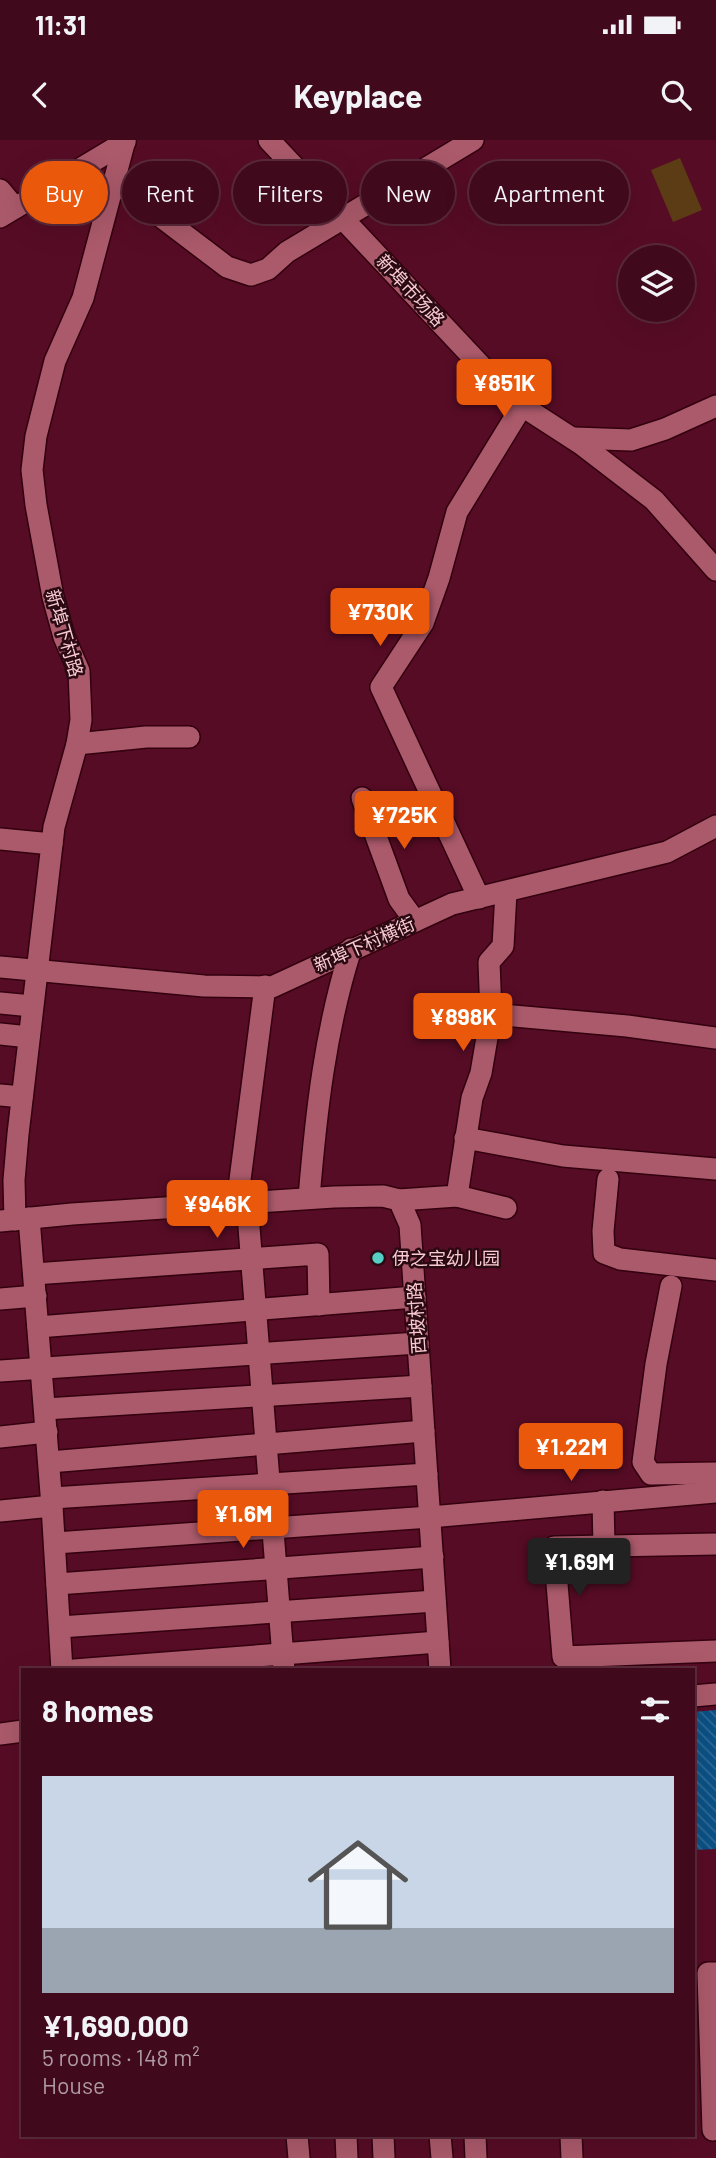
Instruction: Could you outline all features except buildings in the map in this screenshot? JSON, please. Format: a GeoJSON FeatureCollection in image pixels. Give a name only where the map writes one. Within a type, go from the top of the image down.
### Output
{"type":"FeatureCollection","features":[{"type":"Feature","properties":{"kind":"street","name":"新埠市场路"},"geometry":{"type":"LineString","coordinates":[[269,140],[289,161]]}},
{"type":"Feature","properties":{"kind":"street"},"geometry":{"type":"LineString","coordinates":[[347,215],[473,140]]}},
{"type":"Feature","properties":{"kind":"street"},"geometry":{"type":"LineString","coordinates":[[0,190],[4,215],[125,141]]}},
{"type":"Feature","properties":{"kind":"street","name":"新埠下村路"},"geometry":{"type":"LineString","coordinates":[[62,1668],[34,1274],[15,1219],[14,1180],[52,844],[81,720],[79,671],[64,637],[53,597],[32,470],[36,436],[55,360],[83,298],[125,141]]}},
{"type":"Feature","properties":{"kind":"street"},"geometry":{"type":"LineString","coordinates":[[114,181],[227,267],[251,275],[268,269],[287,252],[332,224]]}},
{"type":"Feature","properties":{"kind":"street","name":"新埠市场路"},"geometry":{"type":"LineString","coordinates":[[347,223],[513,400],[572,438],[654,500],[716,570]]}},
{"type":"Feature","properties":{"kind":"street"},"geometry":{"type":"LineString","coordinates":[[479,898],[381,687],[423,623],[439,578],[457,512],[522,406]]}},
{"type":"Feature","properties":{"kind":"street"},"geometry":{"type":"LineString","coordinates":[[572,438],[631,440],[665,429],[716,406]]}},
{"type":"Feature","properties":{"kind":"street"},"geometry":{"type":"LineString","coordinates":[[77,744],[146,737],[190,737]]}},
{"type":"Feature","properties":{"kind":"street"},"geometry":{"type":"LineString","coordinates":[[362,798],[399,899],[415,921]]}},
{"type":"Feature","properties":{"kind":"street","name":"新埠下村横街"},"geometry":{"type":"LineString","coordinates":[[0,967],[204,986],[272,987],[452,904],[667,852],[716,826]]}},
{"type":"Feature","properties":{"kind":"street"},"geometry":{"type":"LineString","coordinates":[[0,839],[52,844]]}},
{"type":"Feature","properties":{"kind":"street"},"geometry":{"type":"LineString","coordinates":[[457,1196],[472,1098],[481,1073],[491,1014],[489,962],[503,946],[506,892]]}},
{"type":"Feature","properties":{"kind":"street"},"geometry":{"type":"LineString","coordinates":[[309,1198],[321,1075],[342,976],[351,949]]}},
{"type":"Feature","properties":{"kind":"street"},"geometry":{"type":"LineString","coordinates":[[265,986],[242,1202],[252,1258],[283,1662]]}},
{"type":"Feature","properties":{"kind":"street"},"geometry":{"type":"LineString","coordinates":[[0,1003],[32,1006]]}},
{"type":"Feature","properties":{"kind":"street"},"geometry":{"type":"LineString","coordinates":[[491,1014],[627,1026],[716,1038]]}},
{"type":"Feature","properties":{"kind":"street"},"geometry":{"type":"LineString","coordinates":[[0,1034],[29,1037]]}},
{"type":"Feature","properties":{"kind":"street"},"geometry":{"type":"LineString","coordinates":[[0,1095],[22,1097]]}},
{"type":"Feature","properties":{"kind":"street"},"geometry":{"type":"LineString","coordinates":[[465,1138],[563,1156],[716,1169]]}},
{"type":"Feature","properties":{"kind":"street"},"geometry":{"type":"LineString","coordinates":[[608,1180],[603,1231],[604,1253],[620,1259],[716,1270]]}},
{"type":"Feature","properties":{"kind":"street"},"geometry":{"type":"LineString","coordinates":[[15,1219],[242,1202],[383,1196],[399,1200],[457,1196],[506,1208]]}},
{"type":"Feature","properties":{"kind":"street","name":"西坡村路"},"geometry":{"type":"LineString","coordinates":[[399,1200],[410,1225],[440,1668]]}},
{"type":"Feature","properties":{"kind":"street"},"geometry":{"type":"LineString","coordinates":[[34,1274],[318,1254],[319,1305]]}},
{"type":"Feature","properties":{"kind":"street"},"geometry":{"type":"LineString","coordinates":[[671,1286],[656,1364],[643,1462],[651,1474],[716,1473]]}},
{"type":"Feature","properties":{"kind":"street"},"geometry":{"type":"LineString","coordinates":[[0,1299],[36,1296]]}},
{"type":"Feature","properties":{"kind":"street"},"geometry":{"type":"LineString","coordinates":[[38,1327],[415,1297]]}},
{"type":"Feature","properties":{"kind":"street"},"geometry":{"type":"LineString","coordinates":[[0,1371],[418,1343]]}},
{"type":"Feature","properties":{"kind":"street"},"geometry":{"type":"LineString","coordinates":[[45,1409],[421,1386]]}},
{"type":"Feature","properties":{"kind":"street"},"geometry":{"type":"LineString","coordinates":[[49,1462],[424,1431]]}},
{"type":"Feature","properties":{"kind":"street"},"geometry":{"type":"LineString","coordinates":[[0,1437],[47,1432]]}},
{"type":"Feature","properties":{"kind":"street"},"geometry":{"type":"LineString","coordinates":[[0,1511],[52,1502],[427,1474]]}},
{"type":"Feature","properties":{"kind":"street"},"geometry":{"type":"LineString","coordinates":[[55,1543],[430,1517],[716,1492]]}},
{"type":"Feature","properties":{"kind":"street"},"geometry":{"type":"LineString","coordinates":[[603,1501],[604,1546]]}},
{"type":"Feature","properties":{"kind":"street"},"geometry":{"type":"LineString","coordinates":[[716,1544],[554,1548],[563,1657],[716,1651]]}},
{"type":"Feature","properties":{"kind":"street"},"geometry":{"type":"LineString","coordinates":[[57,1584],[433,1558]]}},
{"type":"Feature","properties":{"kind":"street"},"geometry":{"type":"LineString","coordinates":[[60,1627],[435,1601]]}},
{"type":"Feature","properties":{"kind":"street"},"geometry":{"type":"LineString","coordinates":[[126,1668],[283,1662],[438,1642]]}},
{"type":"Feature","properties":{"kind":"street"},"geometry":{"type":"LineString","coordinates":[[695,1696],[716,1694]]}},
{"type":"Feature","properties":{"kind":"street"},"geometry":{"type":"LineString","coordinates":[[0,1734],[21,1731]]}},
{"type":"Feature","properties":{"kind":"street"},"geometry":{"type":"LineString","coordinates":[[713,2130],[708,1973],[716,1973]]}},
{"type":"Feature","properties":{"kind":"street"},"geometry":{"type":"LineString","coordinates":[[297,2137],[299,2158]]}},
{"type":"Feature","properties":{"kind":"street"},"geometry":{"type":"LineString","coordinates":[[346,2137],[347,2158]]}},
{"type":"Feature","properties":{"kind":"street"},"geometry":{"type":"LineString","coordinates":[[383,2137],[384,2158]]}},
{"type":"Feature","properties":{"kind":"street"},"geometry":{"type":"LineString","coordinates":[[440,2137],[442,2158]]}},
{"type":"Feature","properties":{"kind":"street"},"geometry":{"type":"LineString","coordinates":[[475,2137],[477,2158]]}},
{"type":"Feature","properties":{"kind":"street"},"geometry":{"type":"LineString","coordinates":[[571,2137],[572,2158]]}},
{"type":"Feature","properties":{"kind":"shaded area"},"geometry":{"type":"Polygon","coordinates":[[[680,158],[702,210],[673,222],[651,170],[680,158]]]}},
{"type":"Feature","properties":{"kind":"place","name":"伊之宝幼儿园"},"geometry":{"type":"Point","coordinates":[378,1258]}}]}
